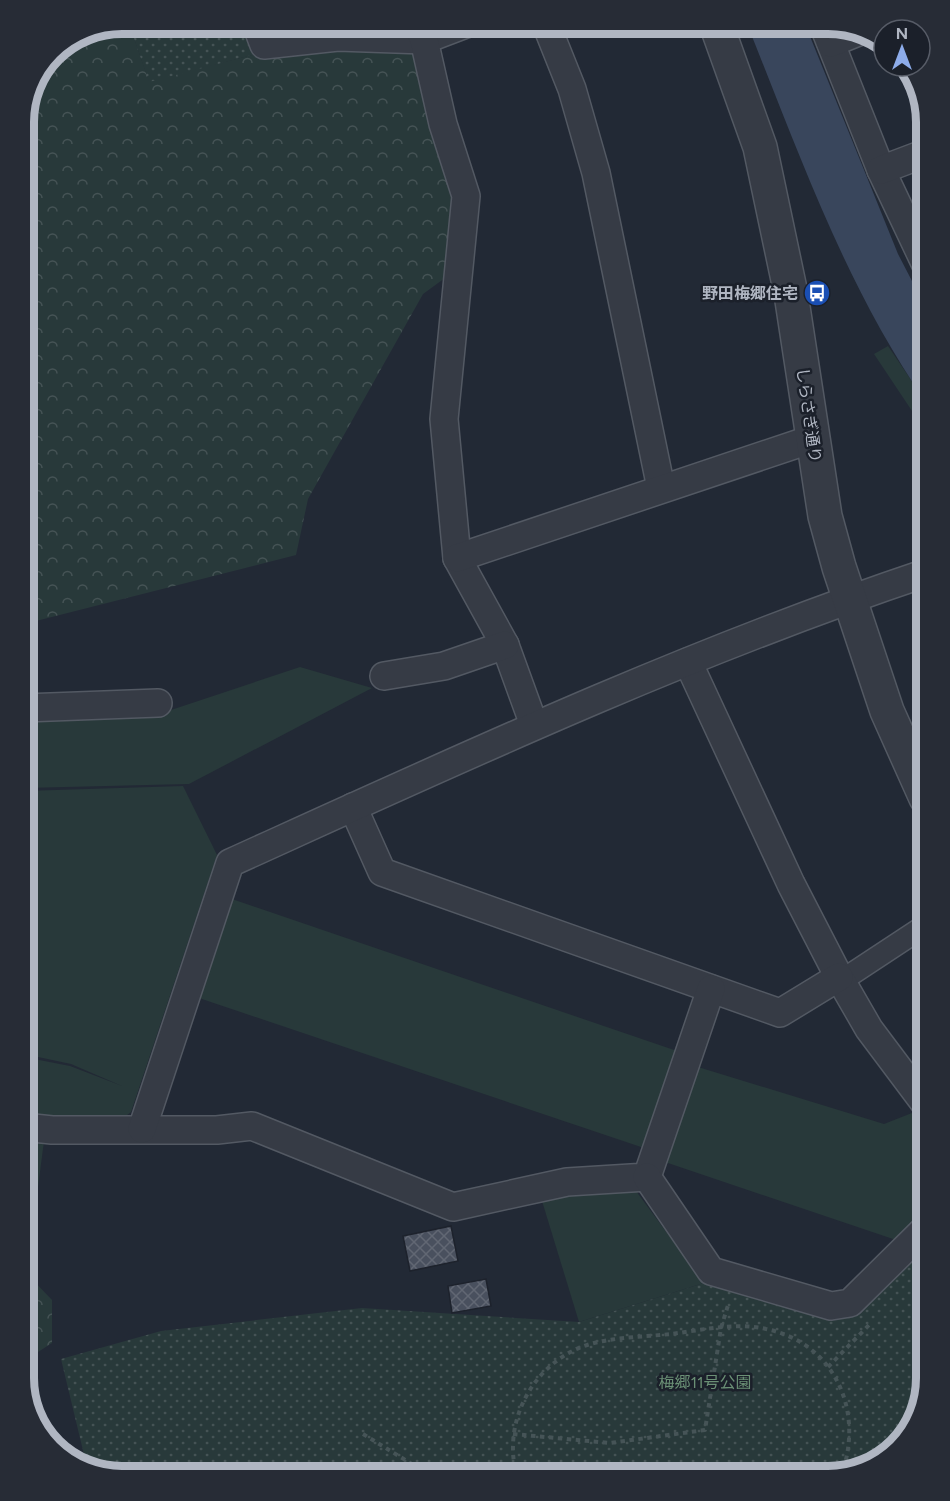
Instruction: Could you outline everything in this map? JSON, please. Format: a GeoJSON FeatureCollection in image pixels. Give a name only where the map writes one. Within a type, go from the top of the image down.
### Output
{"type":"FeatureCollection","features":[{"type":"Feature","properties":{"kind":"street"},"geometry":{"type":"LineString","coordinates":[[260,35],[264,45],[371,35]]}},
{"type":"Feature","properties":{"kind":"street"},"geometry":{"type":"LineString","coordinates":[[422,35],[443,124],[466,196],[444,419],[458,558],[505,645],[534,725]]}},
{"type":"Feature","properties":{"kind":"street"},"geometry":{"type":"LineString","coordinates":[[550,35],[572,89],[596,173],[661,488]]}},
{"type":"Feature","properties":{"kind":"street","name":"しらさぎ通り"},"geometry":{"type":"LineString","coordinates":[[720,35],[760,147],[782,246],[825,516],[848,599],[887,711],[916,776]]}},
{"type":"Feature","properties":{"kind":"street"},"geometry":{"type":"LineString","coordinates":[[827,35],[881,170],[916,244]]}},
{"type":"Feature","properties":{"kind":"street"},"geometry":{"type":"LineString","coordinates":[[881,170],[916,157]]}},
{"type":"Feature","properties":{"kind":"street"},"geometry":{"type":"LineString","coordinates":[[458,558],[812,439]]}},
{"type":"Feature","properties":{"kind":"street"},"geometry":{"type":"LineString","coordinates":[[142,1129],[230,863],[534,725],[848,599],[916,576]]}},
{"type":"Feature","properties":{"kind":"street"},"geometry":{"type":"LineString","coordinates":[[384,676],[444,666],[505,645]]}},
{"type":"Feature","properties":{"kind":"street"},"geometry":{"type":"LineString","coordinates":[[688,662],[791,884],[840,979],[869,1029],[916,1092]]}},
{"type":"Feature","properties":{"kind":"street"},"geometry":{"type":"LineString","coordinates":[[35,708],[158,703]]}},
{"type":"Feature","properties":{"kind":"street"},"geometry":{"type":"LineString","coordinates":[[353,807],[382,873],[780,1013],[916,932]]}},
{"type":"Feature","properties":{"kind":"street"},"geometry":{"type":"LineString","coordinates":[[647,1177],[711,989]]}},
{"type":"Feature","properties":{"kind":"street"},"geometry":{"type":"LineString","coordinates":[[35,1128],[217,1130],[252,1125],[453,1207],[567,1182],[647,1177]]}},
{"type":"Feature","properties":{"kind":"street"},"geometry":{"type":"LineString","coordinates":[[647,1177],[711,1271],[831,1306],[850,1303],[916,1238]]}},
{"type":"Feature","properties":{"kind":"path"},"geometry":{"type":"LineString","coordinates":[[513,1434],[610,1443],[705,1430],[721,1328]]}},
{"type":"Feature","properties":{"kind":"path"},"geometry":{"type":"LineString","coordinates":[[514,1466],[513,1434],[520,1405],[536,1380],[557,1360],[583,1347],[721,1328],[766,1329],[794,1339],[818,1356],[832,1372],[843,1392],[849,1413],[851,1435],[844,1465]]}},
{"type":"Feature","properties":{"kind":"path"},"geometry":{"type":"LineString","coordinates":[[363,1434],[415,1466]]}},
{"type":"Feature","properties":{"kind":"green space"},"geometry":{"type":"Polygon","coordinates":[[[133,35],[149,81],[256,54],[331,46],[409,51],[419,60],[452,194],[449,275],[423,294],[308,499],[296,555],[35,621],[36,105],[49,74],[60,60],[89,41],[105,36],[133,35]]]}},
{"type":"Feature","properties":{"kind":"green space"},"geometry":{"type":"Polygon","coordinates":[[[133,35],[249,35],[256,54],[149,82],[133,35]]]}},
{"type":"Feature","properties":{"kind":"green space"},"geometry":{"type":"Polygon","coordinates":[[[888,346],[916,387],[916,417],[874,354],[888,346]]]}},
{"type":"Feature","properties":{"kind":"green space"},"geometry":{"type":"Polygon","coordinates":[[[300,667],[372,688],[189,784],[35,788],[35,718],[159,714],[300,667]]]}},
{"type":"Feature","properties":{"kind":"green space"},"geometry":{"type":"Polygon","coordinates":[[[183,786],[217,855],[131,1112],[122,1119],[35,1115],[35,1059],[70,1066],[122,1086],[71,1064],[35,1056],[35,791],[183,786]]]}},
{"type":"Feature","properties":{"kind":"green space"},"geometry":{"type":"Polygon","coordinates":[[[229,898],[677,1051],[644,1148],[196,997],[229,898]]]}},
{"type":"Feature","properties":{"kind":"green space"},"geometry":{"type":"Polygon","coordinates":[[[698,1067],[884,1124],[916,1111],[916,1219],[896,1240],[665,1162],[698,1067]]]}},
{"type":"Feature","properties":{"kind":"green space"},"geometry":{"type":"Polygon","coordinates":[[[35,1140],[44,1141],[35,1210],[35,1140]]]}},
{"type":"Feature","properties":{"kind":"green space"},"geometry":{"type":"Polygon","coordinates":[[[636,1191],[704,1283],[579,1322],[542,1201],[566,1196],[636,1191]]]}},
{"type":"Feature","properties":{"kind":"green space","name":"梅郷11号公園"},"geometry":{"type":"Polygon","coordinates":[[[916,1255],[916,1378],[911,1407],[901,1427],[885,1445],[866,1457],[839,1466],[105,1465],[85,1457],[61,1359],[161,1331],[362,1308],[579,1322],[704,1283],[830,1319],[856,1314],[916,1255]]]}},
{"type":"Feature","properties":{"kind":"green space"},"geometry":{"type":"Polygon","coordinates":[[[35,1282],[52,1300],[52,1343],[35,1354],[35,1282]]]}},
{"type":"Feature","properties":{"kind":"water"},"geometry":{"type":"Polygon","coordinates":[[[751,35],[809,35],[898,254],[916,289],[916,387],[872,313],[805,170],[751,35]]]}},
{"type":"Feature","properties":{"kind":"building"},"geometry":{"type":"Polygon","coordinates":[[[451,1226],[458,1261],[410,1271],[403,1236],[451,1226]]]}},
{"type":"Feature","properties":{"kind":"building"},"geometry":{"type":"Polygon","coordinates":[[[486,1279],[491,1306],[452,1313],[448,1286],[486,1279]]]}},
{"type":"Feature","properties":{"kind":"place","name":"野田梅郷住宅"},"geometry":{"type":"Point","coordinates":[817,293]}}]}
